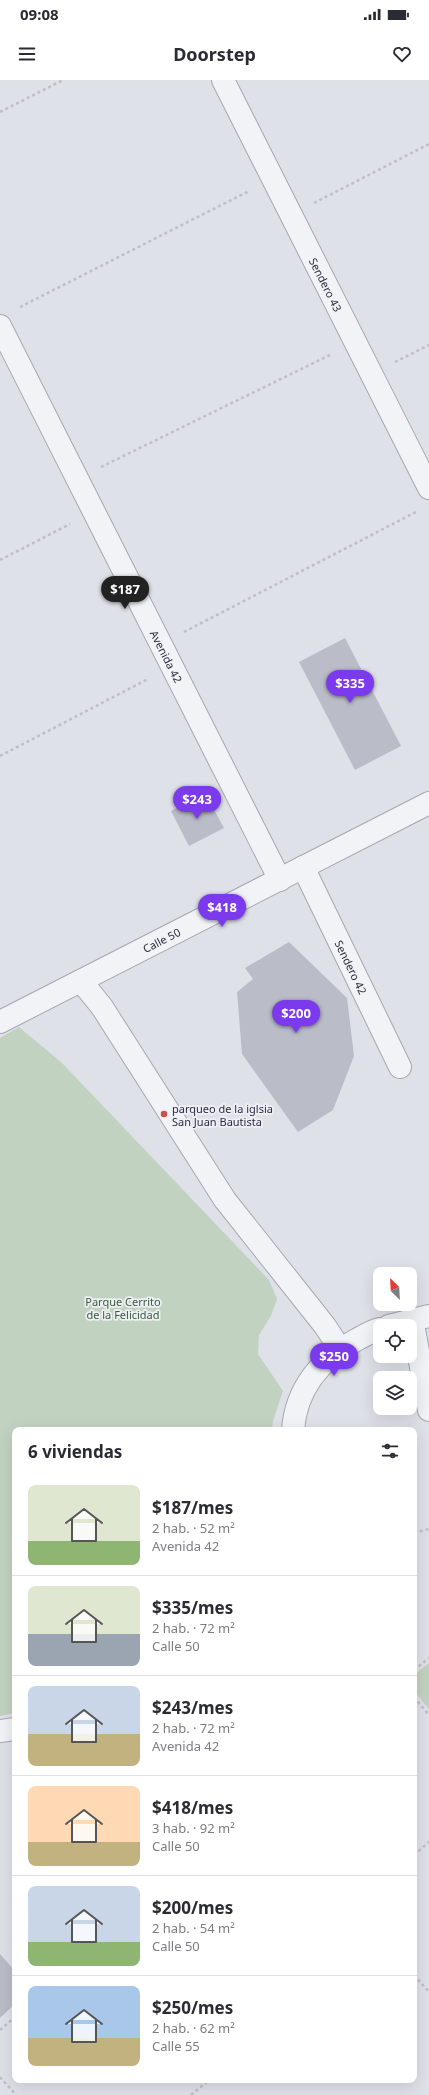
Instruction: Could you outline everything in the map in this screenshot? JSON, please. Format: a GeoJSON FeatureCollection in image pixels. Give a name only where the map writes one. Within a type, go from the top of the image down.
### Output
{"type":"FeatureCollection","features":[{"type":"Feature","properties":{"kind":"street","name":"Sendero 43"},"geometry":{"type":"LineString","coordinates":[[223,80],[429,488]]}},
{"type":"Feature","properties":{"kind":"street","name":"Avenida 42"},"geometry":{"type":"LineString","coordinates":[[7,318],[77,479],[280,880]]}},
{"type":"Feature","properties":{"kind":"street","name":"Calle 50"},"geometry":{"type":"LineString","coordinates":[[0,1022],[429,803]]}},
{"type":"Feature","properties":{"kind":"street","name":"Sendero 42"},"geometry":{"type":"LineString","coordinates":[[303,867],[400,1066]]}},
{"type":"Feature","properties":{"kind":"street"},"geometry":{"type":"LineString","coordinates":[[81,981],[102,1007],[226,1200],[325,1326],[340,1349]]}},
{"type":"Feature","properties":{"kind":"street"},"geometry":{"type":"LineString","coordinates":[[420,1318],[429,1410]]}},
{"type":"Feature","properties":{"kind":"street"},"geometry":{"type":"LineString","coordinates":[[294,1427],[302,1392],[319,1367],[340,1349],[373,1332]]}},
{"type":"Feature","properties":{"kind":"street"},"geometry":{"type":"LineString","coordinates":[[0,1732],[12,1730]]}},
{"type":"Feature","properties":{"kind":"path"},"geometry":{"type":"LineString","coordinates":[[0,112],[63,80]]}},
{"type":"Feature","properties":{"kind":"path"},"geometry":{"type":"LineString","coordinates":[[291,215],[429,144]]}},
{"type":"Feature","properties":{"kind":"path"},"geometry":{"type":"LineString","coordinates":[[7,318],[273,179]]}},
{"type":"Feature","properties":{"kind":"path"},"geometry":{"type":"LineString","coordinates":[[77,479],[355,343]]}},
{"type":"Feature","properties":{"kind":"path"},"geometry":{"type":"LineString","coordinates":[[371,374],[429,345]]}},
{"type":"Feature","properties":{"kind":"path"},"geometry":{"type":"LineString","coordinates":[[160,644],[422,509]]}},
{"type":"Feature","properties":{"kind":"path"},"geometry":{"type":"LineString","coordinates":[[0,560],[94,512]]}},
{"type":"Feature","properties":{"kind":"path"},"geometry":{"type":"LineString","coordinates":[[0,756],[172,667]]}},
{"type":"Feature","properties":{"kind":"path"},"geometry":{"type":"LineString","coordinates":[[417,1531],[429,1529]]}},
{"type":"Feature","properties":{"kind":"path"},"geometry":{"type":"LineString","coordinates":[[417,1668],[429,1658]]}},
{"type":"Feature","properties":{"kind":"path"},"geometry":{"type":"LineString","coordinates":[[417,1701],[429,1715]]}},
{"type":"Feature","properties":{"kind":"path"},"geometry":{"type":"LineString","coordinates":[[417,1852],[429,1842]]}},
{"type":"Feature","properties":{"kind":"path"},"geometry":{"type":"LineString","coordinates":[[417,1978],[429,1992]]}},
{"type":"Feature","properties":{"kind":"path"},"geometry":{"type":"LineString","coordinates":[[0,2030],[12,2020]]}},
{"type":"Feature","properties":{"kind":"path"},"geometry":{"type":"LineString","coordinates":[[0,2077],[16,2095]]}},
{"type":"Feature","properties":{"kind":"path"},"geometry":{"type":"LineString","coordinates":[[191,2095],[205,2083]]}},
{"type":"Feature","properties":{"kind":"green space","name":"Parque Cerrito de la Felicidad"},"geometry":{"type":"Polygon","coordinates":[[[19,1027],[62,1063],[269,1280],[277,1299],[271,1316],[259,1335],[258,1354],[283,1391],[272,1427],[12,1427],[12,1714],[0,1716],[0,1038],[19,1027]]]}},
{"type":"Feature","properties":{"kind":"green space"},"geometry":{"type":"Polygon","coordinates":[[[429,1663],[429,1709],[417,1695],[417,1673],[429,1663]]]}},
{"type":"Feature","properties":{"kind":"building"},"geometry":{"type":"Polygon","coordinates":[[[345,638],[401,746],[355,770],[299,662],[345,638]]]}},
{"type":"Feature","properties":{"kind":"building"},"geometry":{"type":"Polygon","coordinates":[[[205,793],[224,828],[189,846],[171,811],[205,793]]]}},
{"type":"Feature","properties":{"kind":"building"},"geometry":{"type":"Polygon","coordinates":[[[289,942],[347,998],[354,1056],[333,1110],[298,1132],[242,1054],[237,992],[253,979],[245,968],[289,942]]]}},
{"type":"Feature","properties":{"kind":"building"},"geometry":{"type":"Polygon","coordinates":[[[0,1954],[12,1968],[12,2007],[0,2018],[0,1954]]]}},
{"type":"Feature","properties":{"kind":"place","name":"parqueo de la iglsia San Juan Bautista"},"geometry":{"type":"Point","coordinates":[164,1114]}}]}
